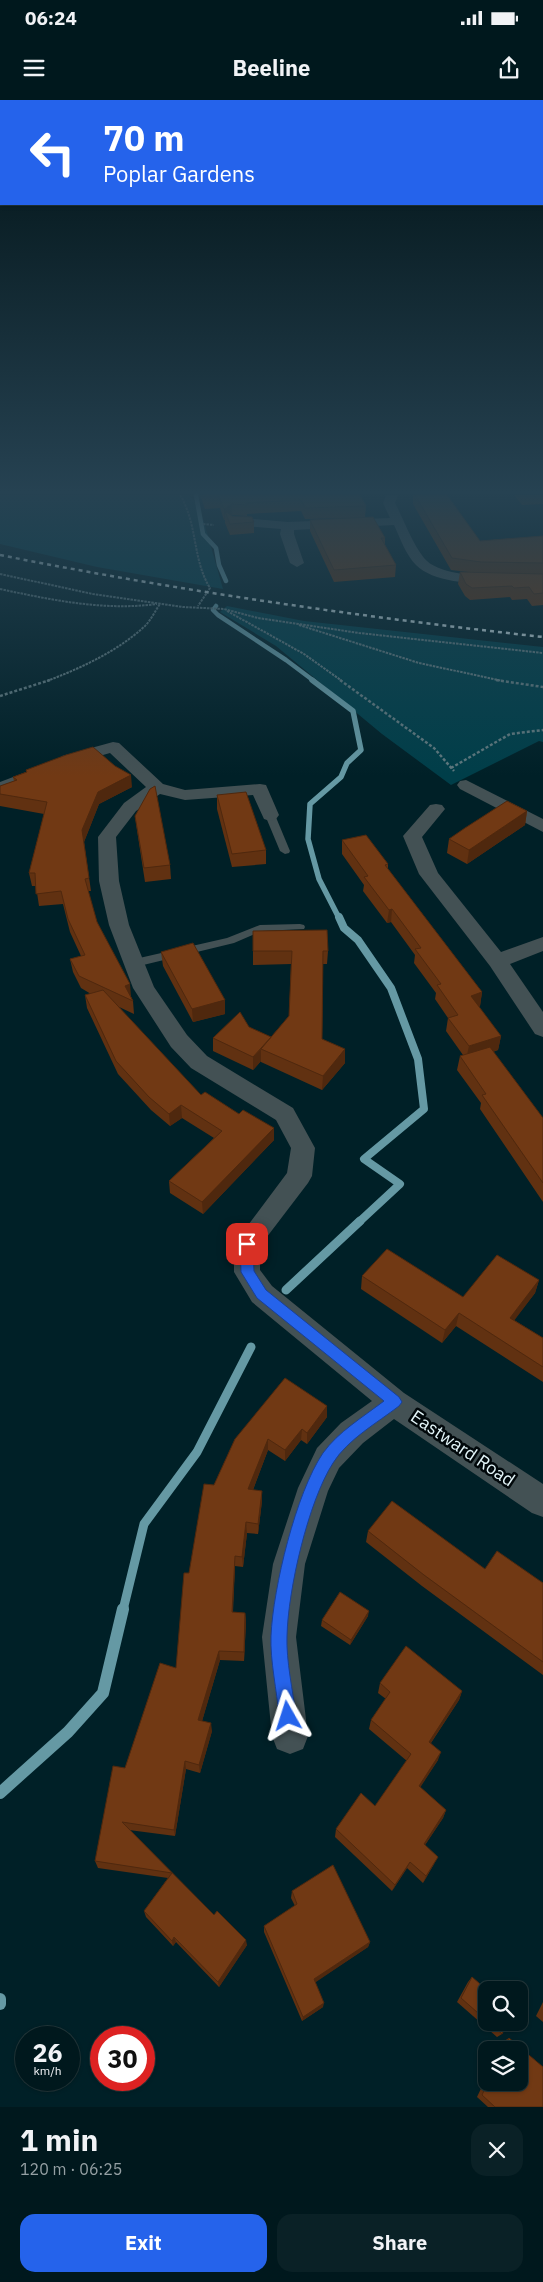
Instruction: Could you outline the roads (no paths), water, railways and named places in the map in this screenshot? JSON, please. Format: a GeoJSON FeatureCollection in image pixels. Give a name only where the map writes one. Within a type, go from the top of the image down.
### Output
{"type":"FeatureCollection","features":[{"type":"Feature","properties":{"kind":"street"},"geometry":{"type":"LineString","coordinates":[[61,762],[113,746],[157,788],[185,794],[258,783],[270,816]]}},
{"type":"Feature","properties":{"kind":"street"},"geometry":{"type":"LineString","coordinates":[[466,785],[543,826]]}},
{"type":"Feature","properties":{"kind":"street"},"geometry":{"type":"LineString","coordinates":[[157,788],[130,807],[107,837],[109,881],[119,925],[144,988],[179,1042],[199,1062],[285,1114],[303,1148],[299,1176],[247,1244],[247,1272],[262,1294],[394,1402]]}},
{"type":"Feature","properties":{"kind":"street"},"geometry":{"type":"LineString","coordinates":[[436,809],[412,836],[429,874],[497,961],[543,1029]]}},
{"type":"Feature","properties":{"kind":"street"},"geometry":{"type":"LineString","coordinates":[[497,961],[543,944]]}},
{"type":"Feature","properties":{"kind":"street","name":"Eastward Road"},"geometry":{"type":"LineString","coordinates":[[290,1736],[279,1637],[289,1564],[313,1488],[328,1458],[352,1433],[394,1402],[543,1502]]}},
{"type":"Feature","properties":{"kind":"lane"},"geometry":{"type":"LineString","coordinates":[[0,785],[35,772]]}},
{"type":"Feature","properties":{"kind":"lane"},"geometry":{"type":"LineString","coordinates":[[270,816],[285,851]]}},
{"type":"Feature","properties":{"kind":"lane"},"geometry":{"type":"LineString","coordinates":[[135,963],[230,941],[260,928],[300,927]]}},
{"type":"Feature","properties":{"kind":"waterway"},"geometry":{"type":"LineString","coordinates":[[216,606],[213,610],[218,615],[314,681]]}},
{"type":"Feature","properties":{"kind":"waterway"},"geometry":{"type":"LineString","coordinates":[[312,680],[353,711],[361,750],[347,763],[341,777],[310,804],[308,839],[319,879],[339,918]]}},
{"type":"Feature","properties":{"kind":"waterway"},"geometry":{"type":"LineString","coordinates":[[339,917],[344,928],[358,940],[391,988],[418,1059],[424,1109],[364,1159],[400,1184],[359,1222]]}},
{"type":"Feature","properties":{"kind":"waterway"},"geometry":{"type":"LineString","coordinates":[[286,1290],[360,1221]]}},
{"type":"Feature","properties":{"kind":"waterway"},"geometry":{"type":"LineString","coordinates":[[123,1610],[144,1524],[197,1452],[251,1347]]}},
{"type":"Feature","properties":{"kind":"waterway"},"geometry":{"type":"LineString","coordinates":[[0,1793],[68,1732],[103,1693],[123,1609]]}},
{"type":"Feature","properties":{"kind":"waterway"},"geometry":{"type":"LineString","coordinates":[[0,1999],[0,2004]]}},
{"type":"Feature","properties":{"kind":"railway"},"geometry":{"type":"LineString","coordinates":[[189,589],[407,621],[543,637]]}}]}
